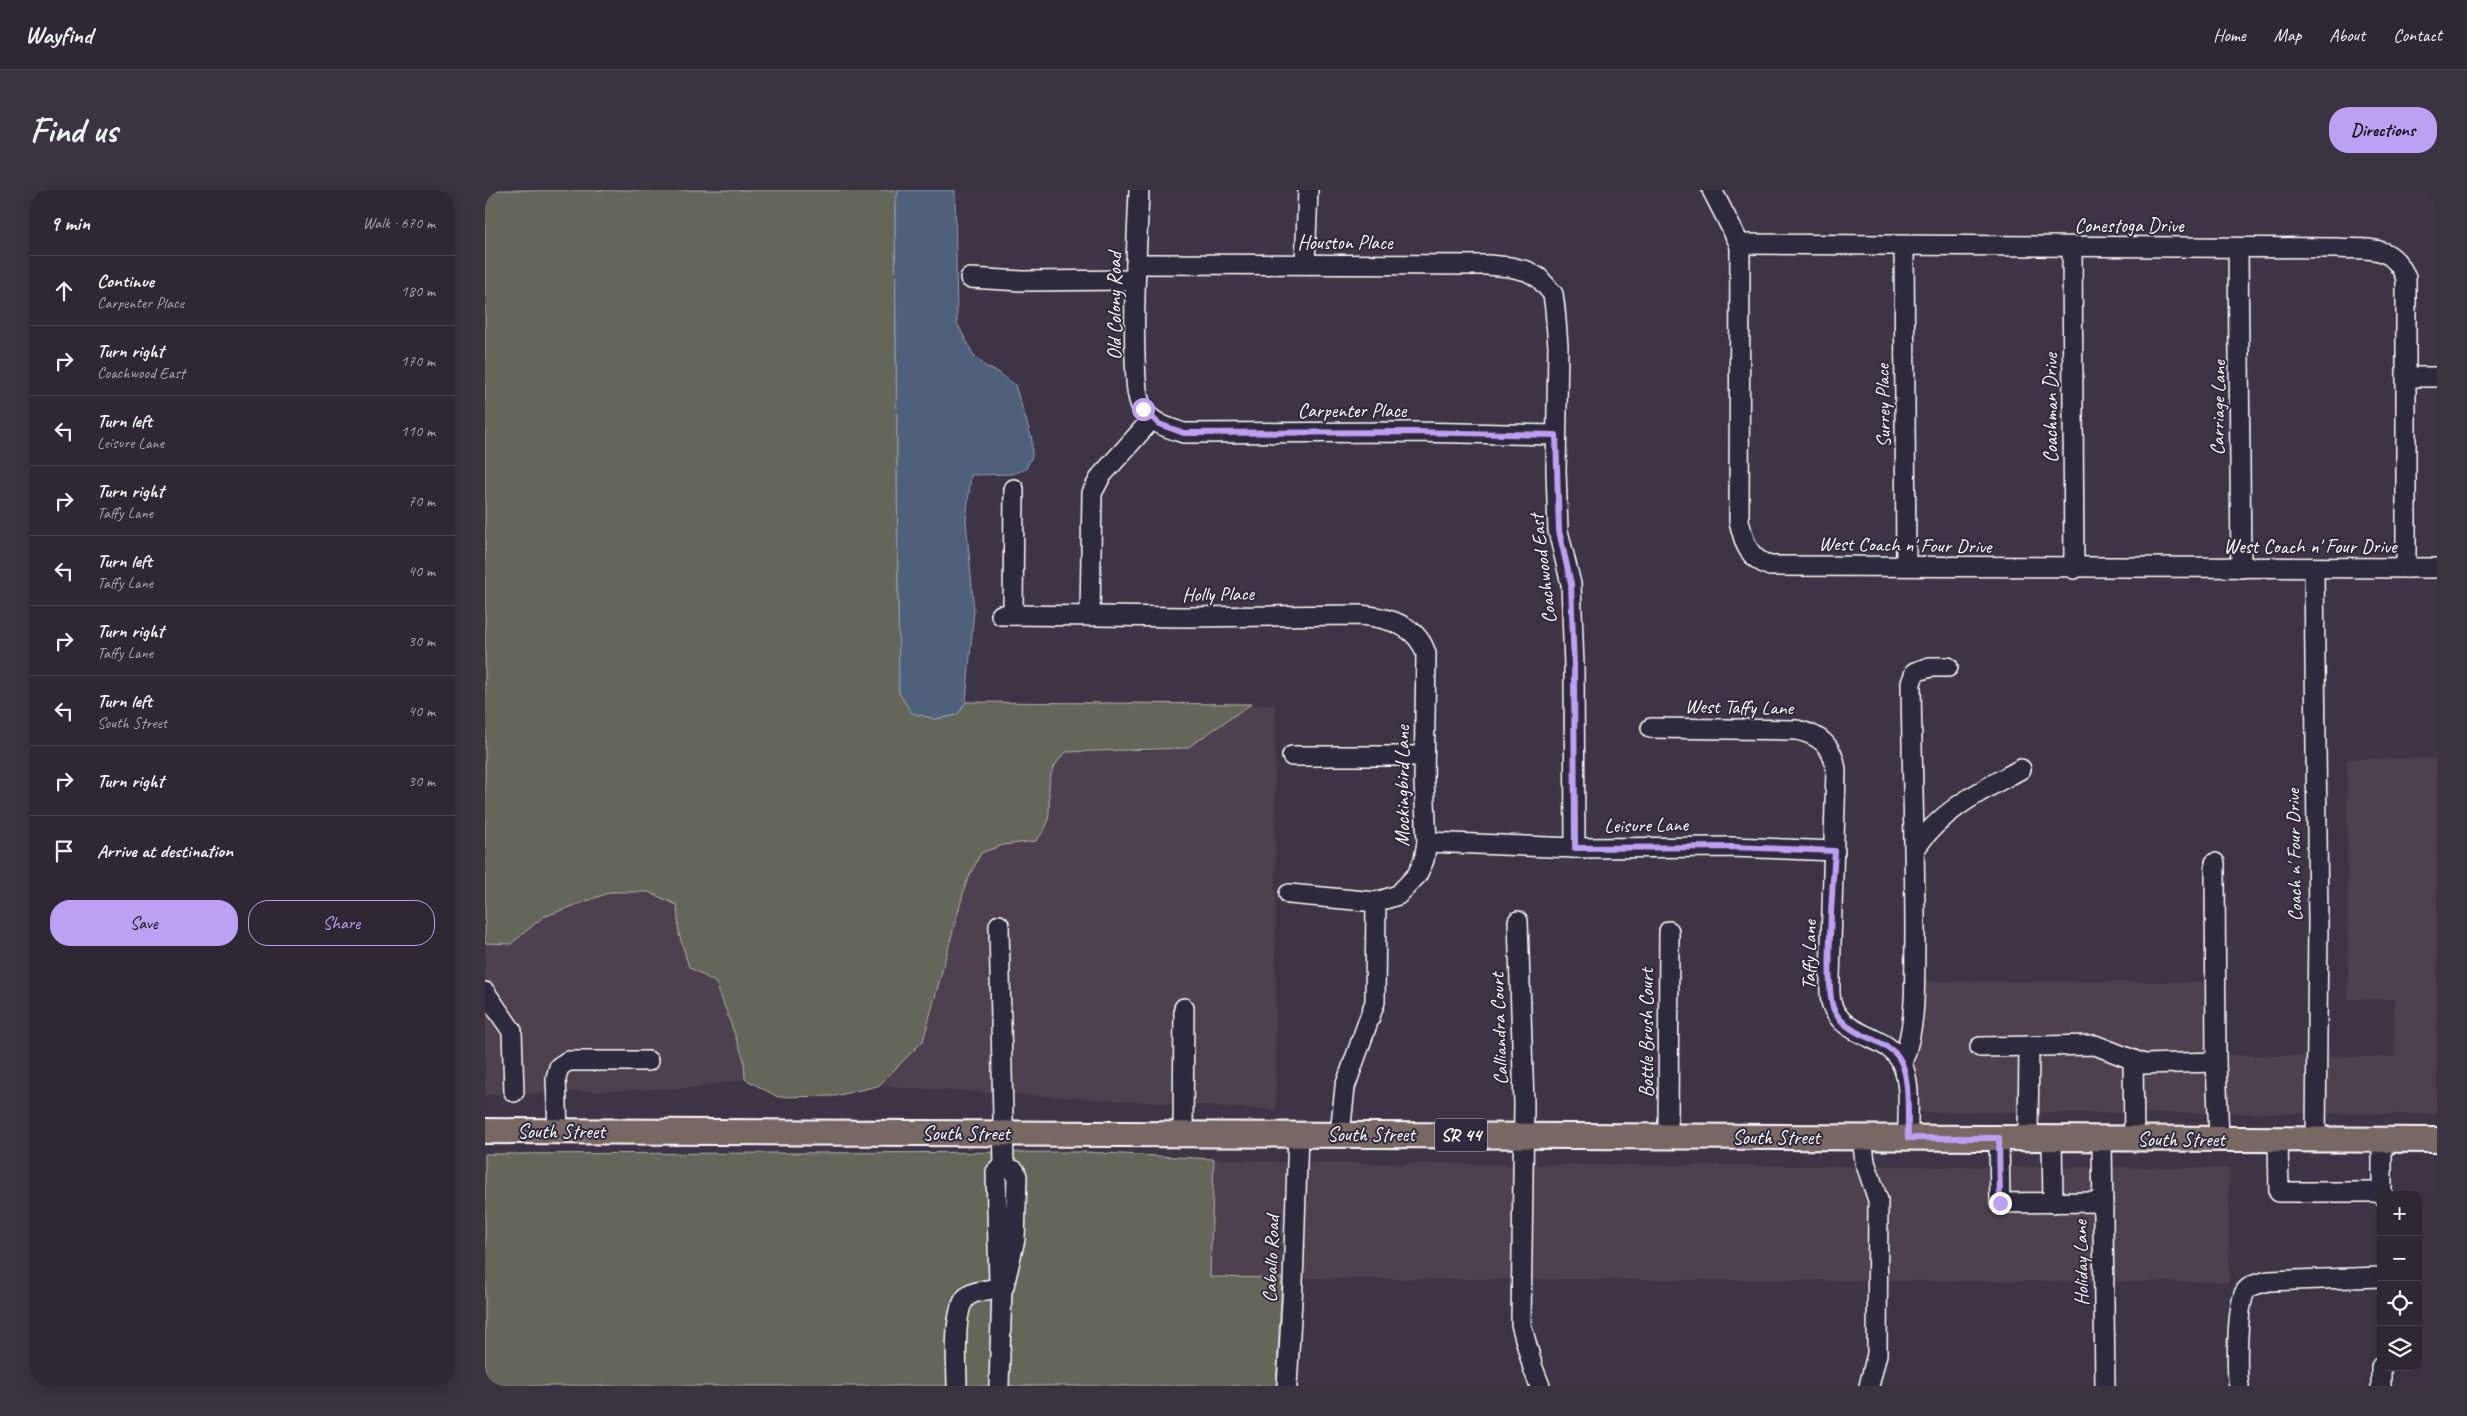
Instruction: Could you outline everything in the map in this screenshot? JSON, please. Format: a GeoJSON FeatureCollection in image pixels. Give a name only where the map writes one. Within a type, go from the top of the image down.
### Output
{"type":"FeatureCollection","features":[{"type":"Feature","properties":{"kind":"main road","name":"South Street"},"geometry":{"type":"LineString","coordinates":[[485,1131],[2437,1140]]}},
{"type":"Feature","properties":{"kind":"street","name":"Old Colony Road"},"geometry":{"type":"LineString","coordinates":[[1139,190],[1136,272],[1136,378],[1139,401],[1152,419]]}},
{"type":"Feature","properties":{"kind":"street"},"geometry":{"type":"LineString","coordinates":[[1305,264],[1308,190]]}},
{"type":"Feature","properties":{"kind":"street","name":"West Coach n' Four Drive"},"geometry":{"type":"LineString","coordinates":[[1712,190],[1739,244],[1739,522],[1744,543],[1752,556],[1760,563],[1770,566],[1906,565],[2074,569],[2241,568],[2315,570],[2437,568]]}},
{"type":"Feature","properties":{"kind":"street","name":"Conestoga Drive"},"geometry":{"type":"LineString","coordinates":[[1739,244],[2377,250],[2393,256],[2400,264],[2405,278],[2406,568]]}},
{"type":"Feature","properties":{"kind":"street","name":"Surrey Place"},"geometry":{"type":"LineString","coordinates":[[1904,246],[1906,565]]}},
{"type":"Feature","properties":{"kind":"street","name":"Coachman Drive"},"geometry":{"type":"LineString","coordinates":[[2072,247],[2074,569]]}},
{"type":"Feature","properties":{"kind":"street","name":"Carriage Lane"},"geometry":{"type":"LineString","coordinates":[[2238,248],[2241,370],[2239,440],[2241,568]]}},
{"type":"Feature","properties":{"kind":"street","name":"Houston Place"},"geometry":{"type":"LineString","coordinates":[[970,278],[1023,281],[1136,272],[1305,264],[1510,267],[1527,271],[1548,286]]}},
{"type":"Feature","properties":{"kind":"street","name":"Coachwood East"},"geometry":{"type":"LineString","coordinates":[[1548,286],[1553,294],[1558,346],[1556,435],[1559,531],[1571,584],[1575,848]]}},
{"type":"Feature","properties":{"kind":"street"},"geometry":{"type":"LineString","coordinates":[[2406,377],[2437,377]]}},
{"type":"Feature","properties":{"kind":"street"},"geometry":{"type":"LineString","coordinates":[[1090,615],[1092,493],[1101,476],[1152,419]]}},
{"type":"Feature","properties":{"kind":"street","name":"Carpenter Place"},"geometry":{"type":"LineString","coordinates":[[1152,419],[1159,424],[1184,433],[1412,432],[1556,435]]}},
{"type":"Feature","properties":{"kind":"street","name":"Holly Place"},"geometry":{"type":"LineString","coordinates":[[1014,488],[1007,615],[1379,617],[1397,622],[1410,632],[1424,648]]}},
{"type":"Feature","properties":{"kind":"street","name":"Coach n' Four Drive"},"geometry":{"type":"LineString","coordinates":[[2315,570],[2318,922],[2316,1140]]}},
{"type":"Feature","properties":{"kind":"street","name":"Mockingbird Lane"},"geometry":{"type":"LineString","coordinates":[[1376,902],[1397,895],[1408,886],[1417,875],[1424,860],[1427,842],[1424,648]]}},
{"type":"Feature","properties":{"kind":"street"},"geometry":{"type":"LineString","coordinates":[[1908,1138],[1907,1079],[1902,1063],[1910,1044],[1914,987],[1915,849],[1911,683],[1915,672],[1930,667],[1948,667]]}},
{"type":"Feature","properties":{"kind":"street","name":"West Taffy Lane"},"geometry":{"type":"LineString","coordinates":[[1651,728],[1797,730],[1809,733],[1823,741]]}},
{"type":"Feature","properties":{"kind":"street","name":"Taffy Lane"},"geometry":{"type":"LineString","coordinates":[[1823,741],[1833,756],[1836,770],[1835,851],[1829,979],[1831,1003],[1834,1011],[1844,1024],[1896,1054],[1902,1063]]}},
{"type":"Feature","properties":{"kind":"street"},"geometry":{"type":"LineString","coordinates":[[1292,756],[1425,756]]}},
{"type":"Feature","properties":{"kind":"street"},"geometry":{"type":"LineString","coordinates":[[1915,849],[1924,835],[1941,818],[1968,799],[2021,769]]}},
{"type":"Feature","properties":{"kind":"street","name":"Leisure Lane"},"geometry":{"type":"LineString","coordinates":[[1427,842],[1575,848],[1731,847],[1835,851]]}},
{"type":"Feature","properties":{"kind":"street"},"geometry":{"type":"LineString","coordinates":[[2215,863],[2216,1062],[2219,1139]]}},
{"type":"Feature","properties":{"kind":"street"},"geometry":{"type":"LineString","coordinates":[[1289,894],[1376,902],[1375,1002],[1345,1087],[1340,1134]]}},
{"type":"Feature","properties":{"kind":"street","name":"Calliandra Court"},"geometry":{"type":"LineString","coordinates":[[1518,921],[1523,1135],[1521,1324],[1533,1368],[1541,1386]]}},
{"type":"Feature","properties":{"kind":"street"},"geometry":{"type":"LineString","coordinates":[[999,925],[1004,1133],[1004,1166],[995,1172],[999,1283],[1001,1287],[999,1386]]}},
{"type":"Feature","properties":{"kind":"street","name":"Bottle Brush Court"},"geometry":{"type":"LineString","coordinates":[[1668,1136],[1669,931]]}},
{"type":"Feature","properties":{"kind":"street"},"geometry":{"type":"LineString","coordinates":[[485,992],[512,1031],[514,1092]]}},
{"type":"Feature","properties":{"kind":"street"},"geometry":{"type":"LineString","coordinates":[[1183,1134],[1184,1008]]}},
{"type":"Feature","properties":{"kind":"street"},"geometry":{"type":"LineString","coordinates":[[1980,1047],[2095,1045],[2143,1064],[2216,1062]]}},
{"type":"Feature","properties":{"kind":"street"},"geometry":{"type":"LineString","coordinates":[[2028,1138],[2029,1046]]}},
{"type":"Feature","properties":{"kind":"street"},"geometry":{"type":"LineString","coordinates":[[2133,1060],[2135,1139]]}},
{"type":"Feature","properties":{"kind":"street"},"geometry":{"type":"LineString","coordinates":[[558,1131],[556,1078],[559,1067],[568,1061],[648,1061]]}},
{"type":"Feature","properties":{"kind":"street","name":"Caballo Road"},"geometry":{"type":"LineString","coordinates":[[1287,1386],[1293,1283],[1298,1134]]}},
{"type":"Feature","properties":{"kind":"street"},"geometry":{"type":"LineString","coordinates":[[1862,1138],[1865,1162],[1878,1200],[1877,1354],[1869,1386]]}},
{"type":"Feature","properties":{"kind":"street"},"geometry":{"type":"LineString","coordinates":[[1999,1138],[2000,1203],[2103,1202]]}},
{"type":"Feature","properties":{"kind":"street"},"geometry":{"type":"LineString","coordinates":[[2053,1138],[2053,1203]]}},
{"type":"Feature","properties":{"kind":"street","name":"Holiday Lane"},"geometry":{"type":"LineString","coordinates":[[2102,1139],[2105,1386]]}},
{"type":"Feature","properties":{"kind":"street"},"geometry":{"type":"LineString","coordinates":[[2278,1140],[2279,1192],[2377,1193]]}},
{"type":"Feature","properties":{"kind":"street"},"geometry":{"type":"LineString","coordinates":[[2382,1140],[2382,1191]]}},
{"type":"Feature","properties":{"kind":"street"},"geometry":{"type":"LineString","coordinates":[[2239,1386],[2239,1311],[2245,1291],[2256,1284],[2269,1281],[2377,1277]]}},
{"type":"Feature","properties":{"kind":"street"},"geometry":{"type":"LineString","coordinates":[[957,1386],[958,1318],[963,1301],[969,1295],[1001,1287]]}},
{"type":"Feature","properties":{"kind":"street"},"geometry":{"type":"LineString","coordinates":[[2381,1371],[2381,1386]]}},
{"type":"Feature","properties":{"kind":"shaded area"},"geometry":{"type":"Polygon","coordinates":[[[1251,704],[1275,705],[1276,1110],[878,1086],[923,1041],[966,883],[981,853],[1003,845],[1036,841],[1048,823],[1048,779],[1054,764],[1066,751],[1142,751],[1187,748],[1251,704]]]}},
{"type":"Feature","properties":{"kind":"shaded area"},"geometry":{"type":"Polygon","coordinates":[[[2437,758],[2437,1114],[1915,1112],[1915,981],[2224,982],[2222,1055],[2395,1057],[2394,999],[2348,999],[2347,759],[2437,758]]]}},
{"type":"Feature","properties":{"kind":"shaded area"},"geometry":{"type":"Polygon","coordinates":[[[611,892],[648,892],[677,905],[679,934],[689,967],[716,983],[744,1060],[745,1079],[695,1088],[485,1095],[485,943],[511,944],[543,917],[611,892]]]}},
{"type":"Feature","properties":{"kind":"shaded area"},"geometry":{"type":"Polygon","coordinates":[[[1214,1159],[1299,1163],[2229,1168],[2229,1282],[1210,1278],[1214,1159]]]}},
{"type":"Feature","properties":{"kind":"green space"},"geometry":{"type":"Polygon","coordinates":[[[485,190],[899,190],[895,203],[899,693],[912,713],[935,719],[957,715],[966,702],[1251,704],[1187,748],[1066,752],[1058,761],[1050,777],[1048,821],[1045,829],[1036,841],[1003,845],[981,853],[966,883],[923,1041],[878,1086],[835,1096],[778,1097],[745,1079],[744,1060],[716,983],[689,967],[679,934],[677,905],[648,892],[611,892],[543,917],[511,944],[485,943],[485,190]]]}},
{"type":"Feature","properties":{"kind":"green space"},"geometry":{"type":"Polygon","coordinates":[[[1085,1152],[1214,1159],[1210,1277],[1282,1278],[1276,1386],[485,1386],[485,1154],[1085,1152]]]}},
{"type":"Feature","properties":{"kind":"water"},"geometry":{"type":"Polygon","coordinates":[[[899,190],[955,190],[957,323],[973,354],[986,367],[998,372],[1015,385],[1032,439],[1032,456],[1026,469],[1012,474],[971,475],[966,520],[974,610],[966,702],[957,715],[935,719],[912,713],[899,693],[895,203],[899,190]]]}},
{"type":"Feature","properties":{"kind":"route"},"geometry":{"type":"LineString","coordinates":[[1143,409],[1159,424],[1184,433],[1214,431],[1412,432],[1556,435],[1559,531],[1571,584],[1574,666],[1575,848],[1731,847],[1835,851],[1829,979],[1831,1003],[1834,1011],[1844,1024],[1896,1054],[1902,1063],[1907,1079],[1908,1138],[1999,1138],[2000,1203]]}}]}
